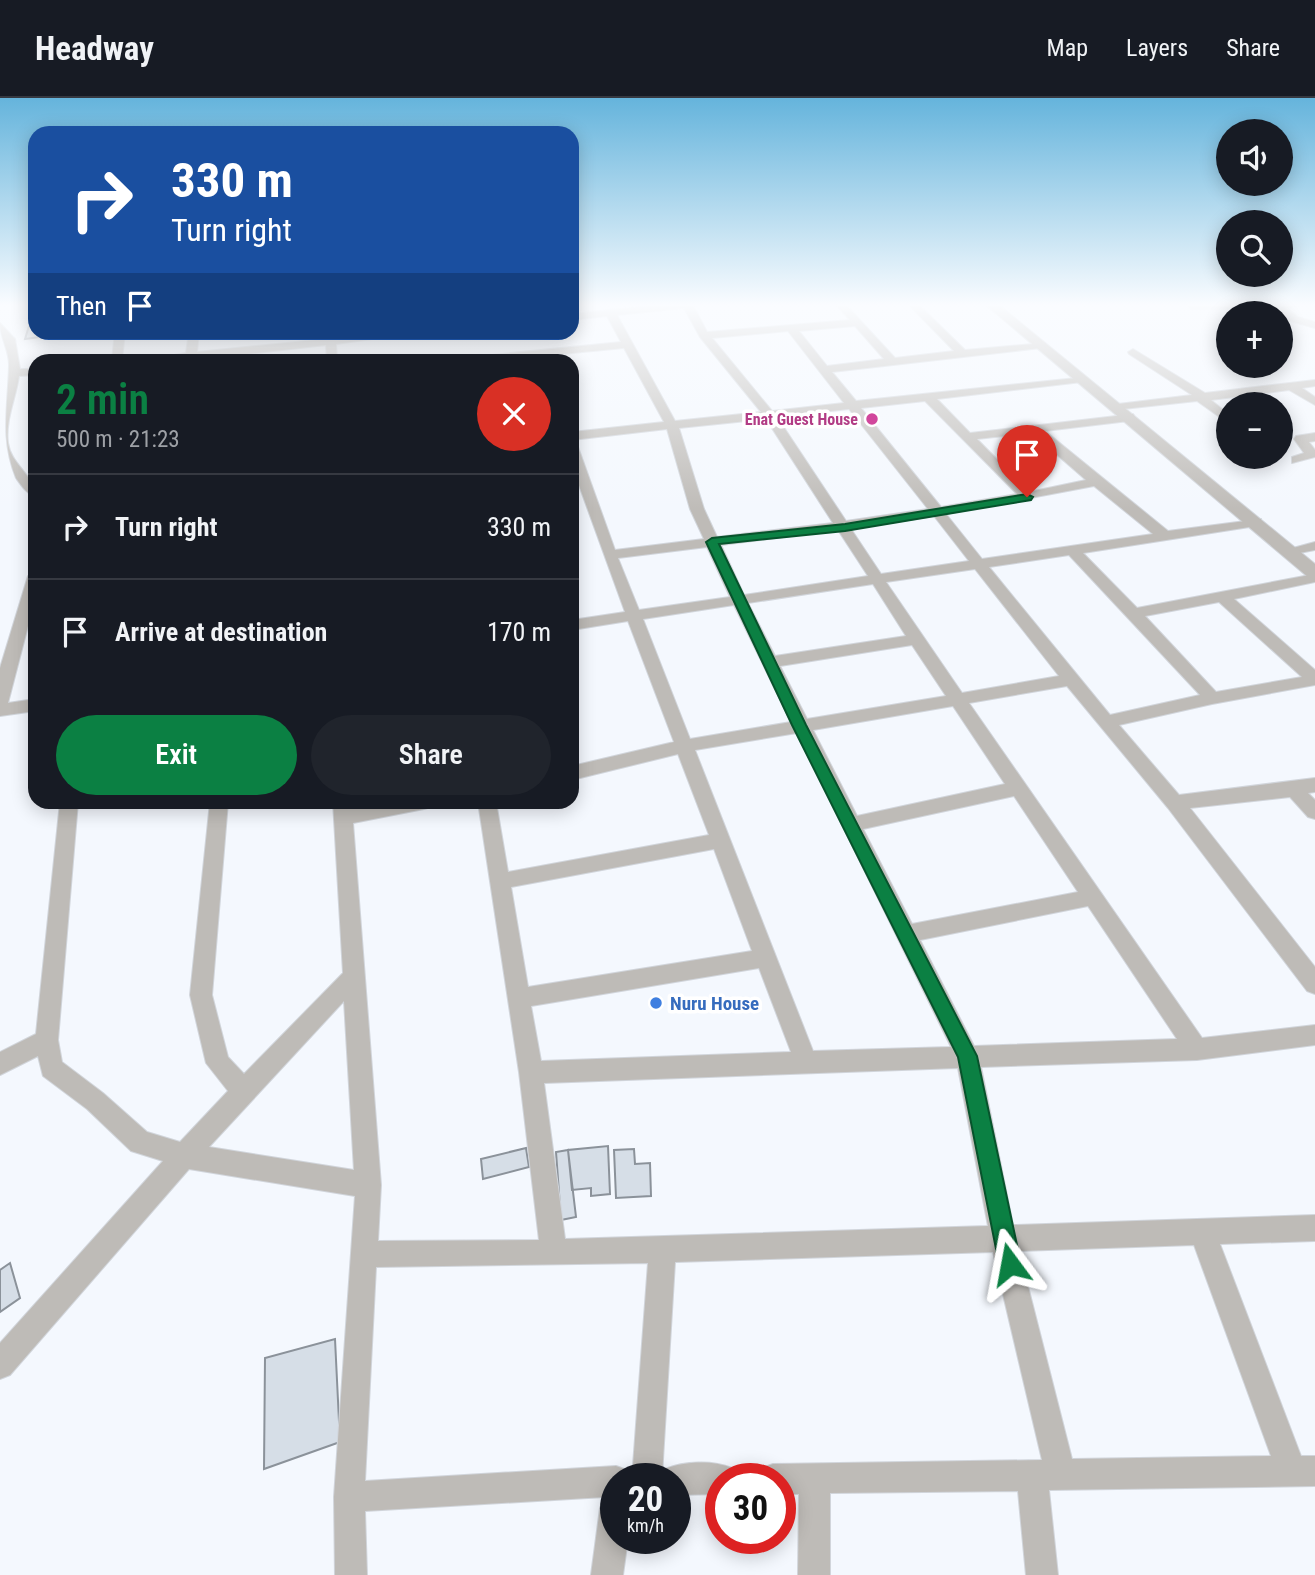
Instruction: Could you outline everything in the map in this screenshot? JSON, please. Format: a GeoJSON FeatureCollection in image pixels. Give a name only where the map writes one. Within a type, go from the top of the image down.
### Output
{"type":"FeatureCollection","features":[{"type":"Feature","properties":{"kind":"street"},"geometry":{"type":"LineString","coordinates":[[13,374],[4,401],[2,443],[10,461],[28,484]]}},
{"type":"Feature","properties":{"kind":"street"},"geometry":{"type":"LineString","coordinates":[[645,374],[672,426],[697,509],[739,600],[799,725],[967,1056],[1046,1475],[1042,1575]]}},
{"type":"Feature","properties":{"kind":"street"},"geometry":{"type":"LineString","coordinates":[[736,374],[771,416],[916,639],[1197,1049]]}},
{"type":"Feature","properties":{"kind":"street"},"geometry":{"type":"LineString","coordinates":[[829,374],[1071,680],[1175,803],[1315,984]]}},
{"type":"Feature","properties":{"kind":"street"},"geometry":{"type":"LineString","coordinates":[[1075,374],[1315,573]]}},
{"type":"Feature","properties":{"kind":"street"},"geometry":{"type":"LineString","coordinates":[[1166,374],[1216,409]]}},
{"type":"Feature","properties":{"kind":"street"},"geometry":{"type":"LineString","coordinates":[[579,435],[1082,380]]}},
{"type":"Feature","properties":{"kind":"street"},"geometry":{"type":"LineString","coordinates":[[967,437],[1035,430],[1204,399],[1315,383]]}},
{"type":"Feature","properties":{"kind":"street"},"geometry":{"type":"LineString","coordinates":[[1291,386],[1315,401]]}},
{"type":"Feature","properties":{"kind":"street"},"geometry":{"type":"LineString","coordinates":[[928,397],[1027,497]]}},
{"type":"Feature","properties":{"kind":"street"},"geometry":{"type":"LineString","coordinates":[[1035,430],[1165,536]]}},
{"type":"Feature","properties":{"kind":"street"},"geometry":{"type":"LineString","coordinates":[[1296,460],[1312,454],[1300,439],[1315,437]]}},
{"type":"Feature","properties":{"kind":"street"},"geometry":{"type":"LineString","coordinates":[[610,555],[845,527],[1027,497],[1096,482]]}},
{"type":"Feature","properties":{"kind":"street"},"geometry":{"type":"LineString","coordinates":[[579,483],[634,615],[806,1062]]}},
{"type":"Feature","properties":{"kind":"street"},"geometry":{"type":"LineString","coordinates":[[579,624],[1256,522]]}},
{"type":"Feature","properties":{"kind":"street"},"geometry":{"type":"LineString","coordinates":[[1289,551],[1315,547]]}},
{"type":"Feature","properties":{"kind":"street"},"geometry":{"type":"LineString","coordinates":[[1073,551],[1212,698]]}},
{"type":"Feature","properties":{"kind":"street"},"geometry":{"type":"LineString","coordinates":[[1134,613],[1315,578]]}},
{"type":"Feature","properties":{"kind":"street"},"geometry":{"type":"LineString","coordinates":[[0,702],[28,597]]}},
{"type":"Feature","properties":{"kind":"street"},"geometry":{"type":"LineString","coordinates":[[1222,597],[1315,680]]}},
{"type":"Feature","properties":{"kind":"street"},"geometry":{"type":"LineString","coordinates":[[0,630],[18,627]]}},
{"type":"Feature","properties":{"kind":"street"},"geometry":{"type":"LineString","coordinates":[[769,662],[916,639]]}},
{"type":"Feature","properties":{"kind":"street"},"geometry":{"type":"LineString","coordinates":[[579,771],[684,746],[1071,680]]}},
{"type":"Feature","properties":{"kind":"street"},"geometry":{"type":"LineString","coordinates":[[1106,722],[1212,698],[1315,680]]}},
{"type":"Feature","properties":{"kind":"street"},"geometry":{"type":"LineString","coordinates":[[0,710],[28,706]]}},
{"type":"Feature","properties":{"kind":"street"},"geometry":{"type":"LineString","coordinates":[[1175,803],[1294,790],[1315,785]]}},
{"type":"Feature","properties":{"kind":"street"},"geometry":{"type":"LineString","coordinates":[[850,825],[1018,788]]}},
{"type":"Feature","properties":{"kind":"street"},"geometry":{"type":"LineString","coordinates":[[1294,790],[1315,812]]}},
{"type":"Feature","properties":{"kind":"street"},"geometry":{"type":"LineString","coordinates":[[68,809],[47,1040],[51,1068],[95,1101],[140,1142],[185,1156],[368,1185]]}},
{"type":"Feature","properties":{"kind":"street"},"geometry":{"type":"LineString","coordinates":[[218,809],[201,995],[218,1063],[243,1090]]}},
{"type":"Feature","properties":{"kind":"street"},"geometry":{"type":"LineString","coordinates":[[488,809],[531,1072],[554,1253]]}},
{"type":"Feature","properties":{"kind":"street"},"geometry":{"type":"LineString","coordinates":[[342,810],[368,1185],[349,1497],[351,1575]]}},
{"type":"Feature","properties":{"kind":"street"},"geometry":{"type":"LineString","coordinates":[[502,881],[720,840]]}},
{"type":"Feature","properties":{"kind":"street"},"geometry":{"type":"LineString","coordinates":[[905,934],[1093,897]]}},
{"type":"Feature","properties":{"kind":"street"},"geometry":{"type":"LineString","coordinates":[[520,998],[766,958]]}},
{"type":"Feature","properties":{"kind":"street"},"geometry":{"type":"LineString","coordinates":[[0,1365],[117,1228],[243,1090],[354,976]]}},
{"type":"Feature","properties":{"kind":"street"},"geometry":{"type":"LineString","coordinates":[[531,1072],[1197,1049],[1315,1035]]}},
{"type":"Feature","properties":{"kind":"street"},"geometry":{"type":"LineString","coordinates":[[0,1064],[47,1040]]}},
{"type":"Feature","properties":{"kind":"street"},"geometry":{"type":"LineString","coordinates":[[364,1254],[554,1253],[1315,1228]]}},
{"type":"Feature","properties":{"kind":"street"},"geometry":{"type":"LineString","coordinates":[[796,1478],[1303,1471],[1202,1231]]}},
{"type":"Feature","properties":{"kind":"street"},"geometry":{"type":"LineString","coordinates":[[648,1463],[662,1250]]}},
{"type":"Feature","properties":{"kind":"street"},"geometry":{"type":"LineString","coordinates":[[814,1575],[815,1478]]}},
{"type":"Feature","properties":{"kind":"street"},"geometry":{"type":"LineString","coordinates":[[349,1497],[600,1482]]}},
{"type":"Feature","properties":{"kind":"street"},"geometry":{"type":"LineString","coordinates":[[607,1575],[610,1554]]}},
{"type":"Feature","properties":{"kind":"building"},"geometry":{"type":"Polygon","coordinates":[[[608,1146],[610,1194],[591,1196],[591,1188],[572,1190],[568,1150],[608,1146]]]}},
{"type":"Feature","properties":{"kind":"building"},"geometry":{"type":"Polygon","coordinates":[[[526,1148],[529,1167],[483,1179],[481,1159],[526,1148]]]}},
{"type":"Feature","properties":{"kind":"building"},"geometry":{"type":"Polygon","coordinates":[[[634,1149],[635,1164],[650,1163],[651,1196],[616,1198],[614,1150],[634,1149]]]}},
{"type":"Feature","properties":{"kind":"building"},"geometry":{"type":"Polygon","coordinates":[[[568,1150],[576,1217],[561,1220],[556,1152],[568,1150]]]}},
{"type":"Feature","properties":{"kind":"building"},"geometry":{"type":"Polygon","coordinates":[[[10,1263],[20,1298],[0,1312],[0,1270],[10,1263]]]}},
{"type":"Feature","properties":{"kind":"building"},"geometry":{"type":"Polygon","coordinates":[[[335,1339],[340,1442],[264,1469],[265,1358],[335,1339]]]}},
{"type":"Feature","properties":{"kind":"place","name":"Enat Guest House"},"geometry":{"type":"Point","coordinates":[872,419]}},
{"type":"Feature","properties":{"kind":"place","name":"Nuru House"},"geometry":{"type":"Point","coordinates":[656,1003]}},
{"type":"Feature","properties":{"kind":"route"},"geometry":{"type":"LineString","coordinates":[[1010,1264],[967,1056],[799,725],[712,542],[845,527],[1027,497]]}}]}
